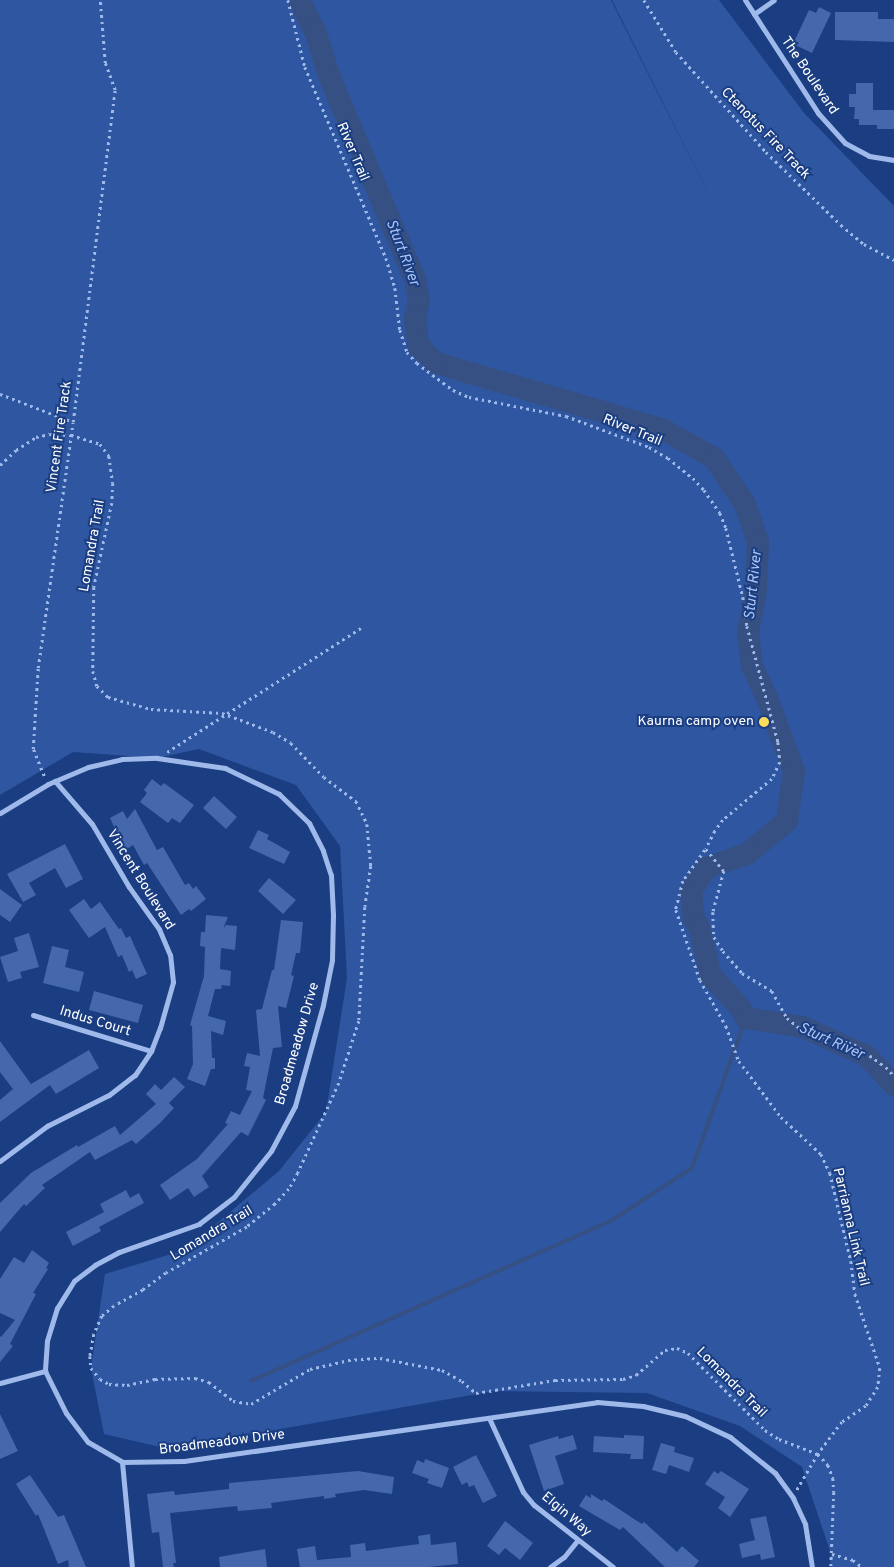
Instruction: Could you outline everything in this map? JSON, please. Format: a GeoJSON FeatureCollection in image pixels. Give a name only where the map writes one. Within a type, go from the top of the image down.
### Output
{"type":"FeatureCollection","features":[{"type":"Feature","properties":{"kind":"street","name":"The Boulevard"},"geometry":{"type":"LineString","coordinates":[[745,0],[818,113],[845,143],[869,156],[894,160]]}},
{"type":"Feature","properties":{"kind":"street"},"geometry":{"type":"LineString","coordinates":[[754,14],[774,0]]}},
{"type":"Feature","properties":{"kind":"street","name":"Broadmeadow Drive"},"geometry":{"type":"LineString","coordinates":[[0,813],[48,784],[88,767],[122,759],[157,758],[225,768],[279,794],[309,823],[323,850],[330,875],[333,915],[332,960],[323,1006],[295,1106],[272,1151],[234,1197],[199,1224],[119,1252],[74,1281],[57,1308],[47,1340],[45,1372]]}},
{"type":"Feature","properties":{"kind":"street","name":"Vincent Boulevard"},"geometry":{"type":"LineString","coordinates":[[0,1161],[47,1126],[109,1095],[136,1075],[151,1051],[160,1028],[173,982],[170,955],[159,929],[129,887],[92,824],[55,781]]}},
{"type":"Feature","properties":{"kind":"street","name":"Indus Court"},"geometry":{"type":"LineString","coordinates":[[33,1015],[151,1051]]}},
{"type":"Feature","properties":{"kind":"street"},"geometry":{"type":"LineString","coordinates":[[0,1383],[45,1372],[66,1413],[88,1442],[122,1462],[132,1567]]}},
{"type":"Feature","properties":{"kind":"street","name":"Broadmeadow Drive"},"geometry":{"type":"LineString","coordinates":[[122,1462],[184,1462],[597,1402],[643,1406],[685,1416],[730,1437],[775,1473],[793,1498],[805,1524],[812,1567]]}},
{"type":"Feature","properties":{"kind":"street","name":"Elgin Way"},"geometry":{"type":"LineString","coordinates":[[489,1418],[523,1492],[534,1505],[577,1541],[613,1567]]}},
{"type":"Feature","properties":{"kind":"street"},"geometry":{"type":"LineString","coordinates":[[550,1567],[564,1557],[577,1541]]}},
{"type":"Feature","properties":{"kind":"path","name":"Vincent Fire Track"},"geometry":{"type":"LineString","coordinates":[[48,784],[40,770],[33,749],[37,677],[73,422],[115,90],[105,63],[100,0]]}},
{"type":"Feature","properties":{"kind":"path","name":"River Trail"},"geometry":{"type":"LineString","coordinates":[[288,0],[305,67],[386,258],[395,288],[400,330],[407,352],[416,363],[453,390],[469,397],[566,416],[649,447],[668,458],[693,478],[720,512],[744,597],[747,626],[778,742],[780,762],[772,779],[723,820],[714,831],[706,849]]}},
{"type":"Feature","properties":{"kind":"path","name":"Ctenotus Fire Track"},"geometry":{"type":"LineString","coordinates":[[644,0],[676,52],[766,152],[841,226],[864,244],[894,260]]}},
{"type":"Feature","properties":{"kind":"path"},"geometry":{"type":"LineString","coordinates":[[0,394],[73,422]]}},
{"type":"Feature","properties":{"kind":"path","name":"Lomandra Trail"},"geometry":{"type":"LineString","coordinates":[[0,465],[16,450],[36,437],[50,434],[71,435],[100,444],[108,456],[113,483],[112,503],[94,587],[93,671],[97,686],[108,697],[151,709],[226,714],[273,732],[291,743],[324,776],[356,801],[367,824],[371,866],[365,907],[359,1021],[339,1083],[289,1189],[247,1228],[166,1273],[143,1290],[114,1306],[102,1316],[94,1334],[90,1356],[92,1368],[100,1379],[109,1384],[126,1385],[155,1379],[195,1378],[209,1382],[233,1401],[251,1404],[310,1369],[348,1360],[380,1358],[442,1370],[462,1381],[476,1393],[555,1380],[623,1379],[636,1375],[665,1350],[677,1348],[688,1353],[765,1430],[779,1439],[818,1454]]}},
{"type":"Feature","properties":{"kind":"path"},"geometry":{"type":"LineString","coordinates":[[157,758],[361,628]]}},
{"type":"Feature","properties":{"kind":"path"},"geometry":{"type":"LineString","coordinates":[[706,849],[724,871],[713,912],[714,937],[723,951],[742,973],[772,991],[787,1018],[804,1032],[854,1044],[886,1067],[894,1076]]}},
{"type":"Feature","properties":{"kind":"path","name":"Parrianna Link Trail"},"geometry":{"type":"LineString","coordinates":[[706,849],[683,881],[676,910],[700,980],[726,1026],[739,1061],[782,1117],[821,1154],[830,1173],[851,1261],[855,1294],[880,1368],[878,1387],[866,1406],[842,1422],[818,1454],[793,1498]]}},
{"type":"Feature","properties":{"kind":"path"},"geometry":{"type":"LineString","coordinates":[[818,1454],[828,1465],[833,1478],[831,1567]]}},
{"type":"Feature","properties":{"kind":"path"},"geometry":{"type":"LineString","coordinates":[[832,1554],[853,1560],[862,1567]]}},
{"type":"Feature","properties":{"kind":"shaded area"},"geometry":{"type":"Polygon","coordinates":[[[0,0],[611,0],[718,213],[612,0],[719,0],[804,113],[894,206],[894,1567],[830,1567],[831,1554],[802,1467],[740,1426],[647,1393],[494,1391],[169,1449],[104,1434],[91,1368],[105,1274],[185,1250],[279,1171],[326,1112],[347,978],[340,846],[296,785],[199,749],[157,758],[73,752],[0,795],[0,0]]]}},
{"type":"Feature","properties":{"kind":"building"},"geometry":{"type":"Polygon","coordinates":[[[819,7],[831,13],[812,53],[793,44],[809,10],[816,13],[819,7]]]}},
{"type":"Feature","properties":{"kind":"building"},"geometry":{"type":"Polygon","coordinates":[[[835,12],[878,12],[878,19],[894,19],[894,42],[835,40],[835,12]]]}},
{"type":"Feature","properties":{"kind":"building"},"geometry":{"type":"Polygon","coordinates":[[[856,83],[873,83],[873,110],[894,110],[894,129],[877,129],[877,125],[859,125],[859,119],[854,119],[855,107],[849,107],[849,94],[856,94],[856,83]]]}},
{"type":"Feature","properties":{"kind":"building"},"geometry":{"type":"Polygon","coordinates":[[[152,779],[161,786],[164,783],[194,805],[180,823],[172,818],[168,823],[140,802],[147,793],[144,790],[152,779]]]}},
{"type":"Feature","properties":{"kind":"building"},"geometry":{"type":"Polygon","coordinates":[[[214,796],[237,817],[226,829],[203,808],[214,796]]]}},
{"type":"Feature","properties":{"kind":"building"},"geometry":{"type":"Polygon","coordinates":[[[135,809],[157,850],[163,847],[185,885],[189,883],[193,889],[196,886],[206,899],[191,911],[189,909],[181,915],[147,863],[144,865],[133,845],[127,849],[123,847],[110,818],[123,811],[127,819],[135,809]]]}},
{"type":"Feature","properties":{"kind":"building"},"geometry":{"type":"Polygon","coordinates":[[[258,830],[269,835],[267,839],[290,852],[284,864],[249,848],[258,830]]]}},
{"type":"Feature","properties":{"kind":"building"},"geometry":{"type":"Polygon","coordinates":[[[65,844],[83,879],[66,888],[55,868],[29,883],[36,895],[23,902],[7,874],[65,844]]]}},
{"type":"Feature","properties":{"kind":"building"},"geometry":{"type":"Polygon","coordinates":[[[269,878],[296,900],[283,914],[258,891],[269,878]]]}},
{"type":"Feature","properties":{"kind":"building"},"geometry":{"type":"Polygon","coordinates":[[[0,889],[22,905],[10,922],[0,915],[0,889]]]}},
{"type":"Feature","properties":{"kind":"building"},"geometry":{"type":"Polygon","coordinates":[[[84,899],[91,909],[100,902],[119,929],[121,928],[126,938],[130,936],[147,974],[136,979],[132,970],[129,972],[122,955],[118,957],[105,927],[89,938],[69,910],[84,899]]]}},
{"type":"Feature","properties":{"kind":"building"},"geometry":{"type":"Polygon","coordinates":[[[206,915],[228,917],[223,929],[226,925],[237,926],[235,950],[221,948],[220,969],[231,971],[230,986],[222,985],[221,989],[215,989],[208,1016],[226,1021],[223,1035],[211,1031],[212,1058],[215,1058],[215,1069],[211,1069],[205,1086],[187,1079],[193,1064],[192,1026],[190,1025],[204,976],[205,947],[200,946],[201,932],[205,932],[206,915]]]}},
{"type":"Feature","properties":{"kind":"building"},"geometry":{"type":"Polygon","coordinates":[[[281,920],[303,922],[300,953],[296,953],[291,975],[294,976],[286,1008],[278,1006],[282,1047],[273,1048],[263,1098],[266,1100],[248,1136],[241,1132],[202,1176],[209,1187],[194,1197],[188,1188],[170,1200],[160,1185],[197,1159],[228,1124],[225,1123],[231,1111],[240,1115],[252,1091],[246,1090],[250,1067],[244,1066],[247,1053],[260,1056],[256,1010],[262,1009],[272,970],[274,970],[281,920]]]}},
{"type":"Feature","properties":{"kind":"building"},"geometry":{"type":"Polygon","coordinates":[[[29,933],[39,967],[20,972],[22,978],[8,982],[0,957],[18,951],[14,938],[29,933]]]}},
{"type":"Feature","properties":{"kind":"building"},"geometry":{"type":"Polygon","coordinates":[[[52,946],[69,950],[65,967],[84,972],[79,992],[43,983],[52,946]]]}},
{"type":"Feature","properties":{"kind":"building"},"geometry":{"type":"Polygon","coordinates":[[[94,991],[143,1005],[138,1023],[89,1010],[94,991]]]}},
{"type":"Feature","properties":{"kind":"building"},"geometry":{"type":"Polygon","coordinates":[[[0,1041],[31,1084],[89,1050],[99,1068],[56,1094],[50,1085],[0,1122],[0,1100],[13,1089],[0,1072],[0,1041]]]}},
{"type":"Feature","properties":{"kind":"building"},"geometry":{"type":"Polygon","coordinates":[[[174,1077],[185,1087],[169,1103],[174,1108],[160,1123],[136,1144],[132,1140],[95,1160],[90,1152],[42,1185],[45,1188],[26,1206],[24,1204],[0,1232],[0,1203],[31,1173],[77,1145],[78,1147],[115,1126],[120,1135],[156,1104],[146,1094],[155,1084],[161,1090],[174,1077]]]}},
{"type":"Feature","properties":{"kind":"building"},"geometry":{"type":"Polygon","coordinates":[[[126,1190],[130,1198],[139,1193],[144,1203],[99,1227],[101,1231],[73,1246],[66,1232],[104,1212],[100,1204],[126,1190]]]}},
{"type":"Feature","properties":{"kind":"building"},"geometry":{"type":"Polygon","coordinates":[[[32,1250],[49,1263],[46,1268],[48,1269],[33,1293],[36,1294],[10,1344],[13,1346],[0,1362],[0,1336],[15,1320],[0,1313],[0,1279],[14,1257],[24,1263],[32,1250]]]}},
{"type":"Feature","properties":{"kind":"building"},"geometry":{"type":"Polygon","coordinates":[[[0,1414],[18,1451],[0,1459],[0,1414]]]}},
{"type":"Feature","properties":{"kind":"building"},"geometry":{"type":"Polygon","coordinates":[[[573,1435],[577,1449],[555,1456],[564,1484],[544,1491],[529,1445],[558,1436],[559,1439],[573,1435]]]}},
{"type":"Feature","properties":{"kind":"building"},"geometry":{"type":"Polygon","coordinates":[[[624,1435],[644,1436],[643,1459],[630,1459],[631,1454],[593,1452],[594,1436],[624,1438],[624,1435]]]}},
{"type":"Feature","properties":{"kind":"building"},"geometry":{"type":"Polygon","coordinates":[[[661,1443],[675,1447],[674,1452],[694,1458],[689,1472],[669,1465],[666,1474],[652,1470],[661,1443]]]}},
{"type":"Feature","properties":{"kind":"building"},"geometry":{"type":"Polygon","coordinates":[[[476,1455],[497,1496],[483,1503],[474,1485],[469,1487],[467,1482],[462,1485],[453,1467],[476,1455]]]}},
{"type":"Feature","properties":{"kind":"building"},"geometry":{"type":"Polygon","coordinates":[[[425,1459],[449,1468],[442,1488],[427,1483],[429,1479],[412,1473],[417,1460],[424,1463],[425,1459]]]}},
{"type":"Feature","properties":{"kind":"building"},"geometry":{"type":"Polygon","coordinates":[[[358,1471],[394,1477],[392,1494],[364,1490],[335,1494],[336,1497],[324,1499],[324,1496],[271,1503],[272,1508],[238,1511],[237,1506],[170,1513],[176,1563],[173,1563],[174,1567],[163,1567],[159,1532],[152,1533],[147,1494],[174,1491],[175,1495],[229,1489],[229,1483],[358,1471]]]}},
{"type":"Feature","properties":{"kind":"building"},"geometry":{"type":"Polygon","coordinates":[[[714,1471],[718,1474],[721,1471],[749,1489],[730,1517],[718,1508],[725,1497],[705,1484],[714,1471]]]}},
{"type":"Feature","properties":{"kind":"building"},"geometry":{"type":"Polygon","coordinates":[[[30,1475],[58,1517],[64,1515],[86,1567],[69,1567],[68,1560],[58,1564],[38,1514],[36,1516],[16,1484],[30,1475]]]}},
{"type":"Feature","properties":{"kind":"building"},"geometry":{"type":"Polygon","coordinates":[[[591,1494],[602,1501],[604,1499],[642,1524],[644,1522],[677,1552],[682,1546],[699,1561],[694,1567],[665,1567],[623,1527],[620,1530],[579,1506],[586,1495],[591,1498],[591,1494]]]}},
{"type":"Feature","properties":{"kind":"building"},"geometry":{"type":"Polygon","coordinates":[[[766,1516],[775,1557],[761,1560],[760,1554],[742,1558],[739,1544],[755,1540],[750,1519],[766,1516]]]}},
{"type":"Feature","properties":{"kind":"building"},"geometry":{"type":"Polygon","coordinates":[[[505,1521],[533,1543],[520,1560],[505,1548],[499,1555],[487,1546],[505,1521]]]}},
{"type":"Feature","properties":{"kind":"building"},"geometry":{"type":"Polygon","coordinates":[[[430,1534],[431,1545],[456,1542],[458,1564],[428,1567],[300,1567],[297,1549],[315,1546],[317,1560],[351,1557],[350,1545],[365,1543],[366,1551],[419,1544],[418,1536],[430,1534]]]}},
{"type":"Feature","properties":{"kind":"building"},"geometry":{"type":"Polygon","coordinates":[[[265,1549],[267,1567],[220,1567],[219,1557],[265,1549]]]}},
{"type":"Feature","properties":{"kind":"waterway","name":"Sturt River"},"geometry":{"type":"LineString","coordinates":[[299,0],[315,31],[330,78],[415,279],[419,299],[415,319],[418,345],[435,362],[662,429],[714,458],[745,504],[758,542],[756,590],[748,633],[752,666],[767,698],[794,771],[787,821],[747,854],[706,868],[691,891],[694,919],[699,927],[711,976],[740,1007],[746,1018],[803,1027],[867,1056],[894,1085]]}},
{"type":"Feature","properties":{"kind":"waterway"},"geometry":{"type":"LineString","coordinates":[[251,1381],[611,1221],[692,1168],[746,1018]]}},
{"type":"Feature","properties":{"kind":"place","name":"Kaurna camp oven"},"geometry":{"type":"Point","coordinates":[764,722]}}]}
